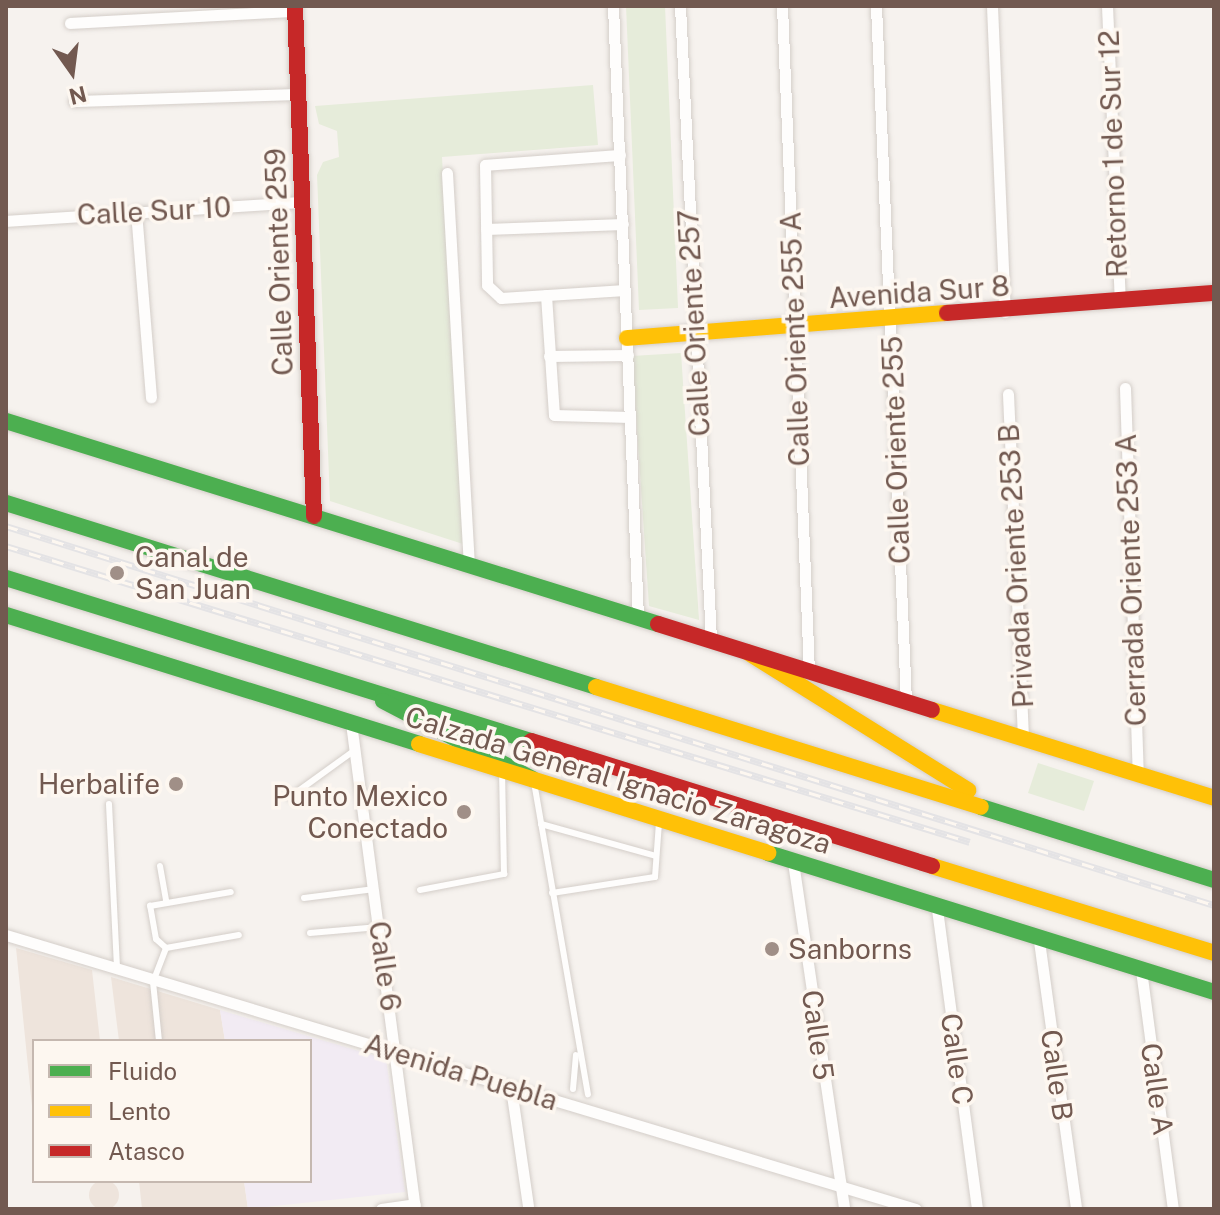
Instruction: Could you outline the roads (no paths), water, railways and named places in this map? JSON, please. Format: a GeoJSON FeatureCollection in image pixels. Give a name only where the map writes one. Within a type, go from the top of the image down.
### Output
{"type":"FeatureCollection","features":[{"type":"Feature","properties":{"kind":"main road","name":"Calle Oriente 259"},"geometry":{"type":"LineString","coordinates":[[295,9],[314,516]]}},
{"type":"Feature","properties":{"kind":"main road","name":"Avenida Sur 8"},"geometry":{"type":"LineString","coordinates":[[627,338],[892,321],[1214,293]]}},
{"type":"Feature","properties":{"kind":"main road"},"geometry":{"type":"LineString","coordinates":[[6,421],[906,702],[1138,771],[1214,798]]}},
{"type":"Feature","properties":{"kind":"main road"},"geometry":{"type":"LineString","coordinates":[[6,503],[1003,810],[1214,880]]}},
{"type":"Feature","properties":{"kind":"main road","name":"Calzada General Ignacio Zaragoza"},"geometry":{"type":"LineString","coordinates":[[6,578],[1214,953]]}},
{"type":"Feature","properties":{"kind":"main road","name":"Calzada General Ignacio Zaragoza"},"geometry":{"type":"LineString","coordinates":[[6,615],[1039,941],[1214,992]]}},
{"type":"Feature","properties":{"kind":"main road"},"geometry":{"type":"LineString","coordinates":[[747,652],[1003,810]]}},
{"type":"Feature","properties":{"kind":"main road"},"geometry":{"type":"LineString","coordinates":[[367,689],[533,779]]}},
{"type":"Feature","properties":{"kind":"street"},"geometry":{"type":"LineString","coordinates":[[613,6],[638,617]]}},
{"type":"Feature","properties":{"kind":"street","name":"Calle Oriente 257"},"geometry":{"type":"LineString","coordinates":[[680,6],[693,333],[711,639]]}},
{"type":"Feature","properties":{"kind":"street","name":"Calle Oriente 255 A"},"geometry":{"type":"LineString","coordinates":[[782,6],[809,672]]}},
{"type":"Feature","properties":{"kind":"street","name":"Calle Oriente 255"},"geometry":{"type":"LineString","coordinates":[[876,6],[892,321],[906,702]]}},
{"type":"Feature","properties":{"kind":"street"},"geometry":{"type":"LineString","coordinates":[[992,6],[1005,312]]}},
{"type":"Feature","properties":{"kind":"street","name":"Retorno 1 de Sur 12"},"geometry":{"type":"LineString","coordinates":[[1107,6],[1120,302]]}},
{"type":"Feature","properties":{"kind":"street"},"geometry":{"type":"LineString","coordinates":[[70,23],[295,9]]}},
{"type":"Feature","properties":{"kind":"street"},"geometry":{"type":"LineString","coordinates":[[74,101],[299,94]]}},
{"type":"Feature","properties":{"kind":"street"},"geometry":{"type":"LineString","coordinates":[[620,155],[485,165],[486,229],[490,295],[625,290]]}},
{"type":"Feature","properties":{"kind":"street"},"geometry":{"type":"LineString","coordinates":[[447,173],[469,565]]}},
{"type":"Feature","properties":{"kind":"street","name":"Calle Sur 10"},"geometry":{"type":"LineString","coordinates":[[6,221],[302,202]]}},
{"type":"Feature","properties":{"kind":"street"},"geometry":{"type":"LineString","coordinates":[[136,211],[151,397]]}},
{"type":"Feature","properties":{"kind":"street"},"geometry":{"type":"LineString","coordinates":[[486,229],[623,224]]}},
{"type":"Feature","properties":{"kind":"street"},"geometry":{"type":"LineString","coordinates":[[546,295],[554,415],[630,417]]}},
{"type":"Feature","properties":{"kind":"street"},"geometry":{"type":"LineString","coordinates":[[549,356],[628,355]]}},
{"type":"Feature","properties":{"kind":"street","name":"Cerrada Oriente 253 A"},"geometry":{"type":"LineString","coordinates":[[1125,388],[1138,771]]}},
{"type":"Feature","properties":{"kind":"street","name":"Privada Oriente 253 B"},"geometry":{"type":"LineString","coordinates":[[1008,394],[1023,738]]}},
{"type":"Feature","properties":{"kind":"street","name":"Calle 6"},"geometry":{"type":"LineString","coordinates":[[351,723],[415,1206]]}},
{"type":"Feature","properties":{"kind":"street","name":"Calle 5"},"geometry":{"type":"LineString","coordinates":[[793,862],[844,1209]]}},
{"type":"Feature","properties":{"kind":"street","name":"Calle C"},"geometry":{"type":"LineString","coordinates":[[937,909],[977,1209]]}},
{"type":"Feature","properties":{"kind":"street","name":"Avenida Puebla"},"geometry":{"type":"LineString","coordinates":[[6,935],[153,982],[916,1209]]}},
{"type":"Feature","properties":{"kind":"street","name":"Calle B"},"geometry":{"type":"LineString","coordinates":[[1039,941],[1076,1209]]}},
{"type":"Feature","properties":{"kind":"street","name":"Calle A"},"geometry":{"type":"LineString","coordinates":[[1141,970],[1173,1209]]}},
{"type":"Feature","properties":{"kind":"street"},"geometry":{"type":"LineString","coordinates":[[511,1088],[528,1206]]}},
{"type":"Feature","properties":{"kind":"street"},"geometry":{"type":"LineString","coordinates":[[381,1209],[415,1206]]}},
{"type":"Feature","properties":{"kind":"lane"},"geometry":{"type":"LineString","coordinates":[[290,797],[355,750]]}},
{"type":"Feature","properties":{"kind":"lane"},"geometry":{"type":"LineString","coordinates":[[420,890],[504,874],[502,771]]}},
{"type":"Feature","properties":{"kind":"lane"},"geometry":{"type":"LineString","coordinates":[[533,779],[576,1048],[588,1094]]}},
{"type":"Feature","properties":{"kind":"lane"},"geometry":{"type":"LineString","coordinates":[[109,804],[117,970]]}},
{"type":"Feature","properties":{"kind":"lane"},"geometry":{"type":"LineString","coordinates":[[552,893],[655,877],[659,822]]}},
{"type":"Feature","properties":{"kind":"lane"},"geometry":{"type":"LineString","coordinates":[[541,824],[656,856]]}},
{"type":"Feature","properties":{"kind":"lane"},"geometry":{"type":"LineString","coordinates":[[160,866],[166,901]]}},
{"type":"Feature","properties":{"kind":"lane"},"geometry":{"type":"LineString","coordinates":[[304,898],[374,889]]}},
{"type":"Feature","properties":{"kind":"lane"},"geometry":{"type":"LineString","coordinates":[[166,948],[156,939],[150,906],[231,892]]}},
{"type":"Feature","properties":{"kind":"lane"},"geometry":{"type":"LineString","coordinates":[[310,933],[379,927]]}},
{"type":"Feature","properties":{"kind":"lane"},"geometry":{"type":"LineString","coordinates":[[166,948],[239,935]]}},
{"type":"Feature","properties":{"kind":"lane"},"geometry":{"type":"LineString","coordinates":[[159,1039],[153,982],[166,948]]}},
{"type":"Feature","properties":{"kind":"lane"},"geometry":{"type":"LineString","coordinates":[[573,1089],[576,1048]]}},
{"type":"Feature","properties":{"kind":"railway"},"geometry":{"type":"LineString","coordinates":[[6,526],[1214,905]]}},
{"type":"Feature","properties":{"kind":"railway"},"geometry":{"type":"LineString","coordinates":[[6,546],[970,842]]}},
{"type":"Feature","properties":{"kind":"place","name":"Canal de San Juan"},"geometry":{"type":"Point","coordinates":[117,573]}},
{"type":"Feature","properties":{"kind":"place","name":"Herbalife"},"geometry":{"type":"Point","coordinates":[176,784]}},
{"type":"Feature","properties":{"kind":"place","name":"Punto Mexico Conectado"},"geometry":{"type":"Point","coordinates":[464,812]}},
{"type":"Feature","properties":{"kind":"place","name":"Sanborns"},"geometry":{"type":"Point","coordinates":[772,949]}}]}
